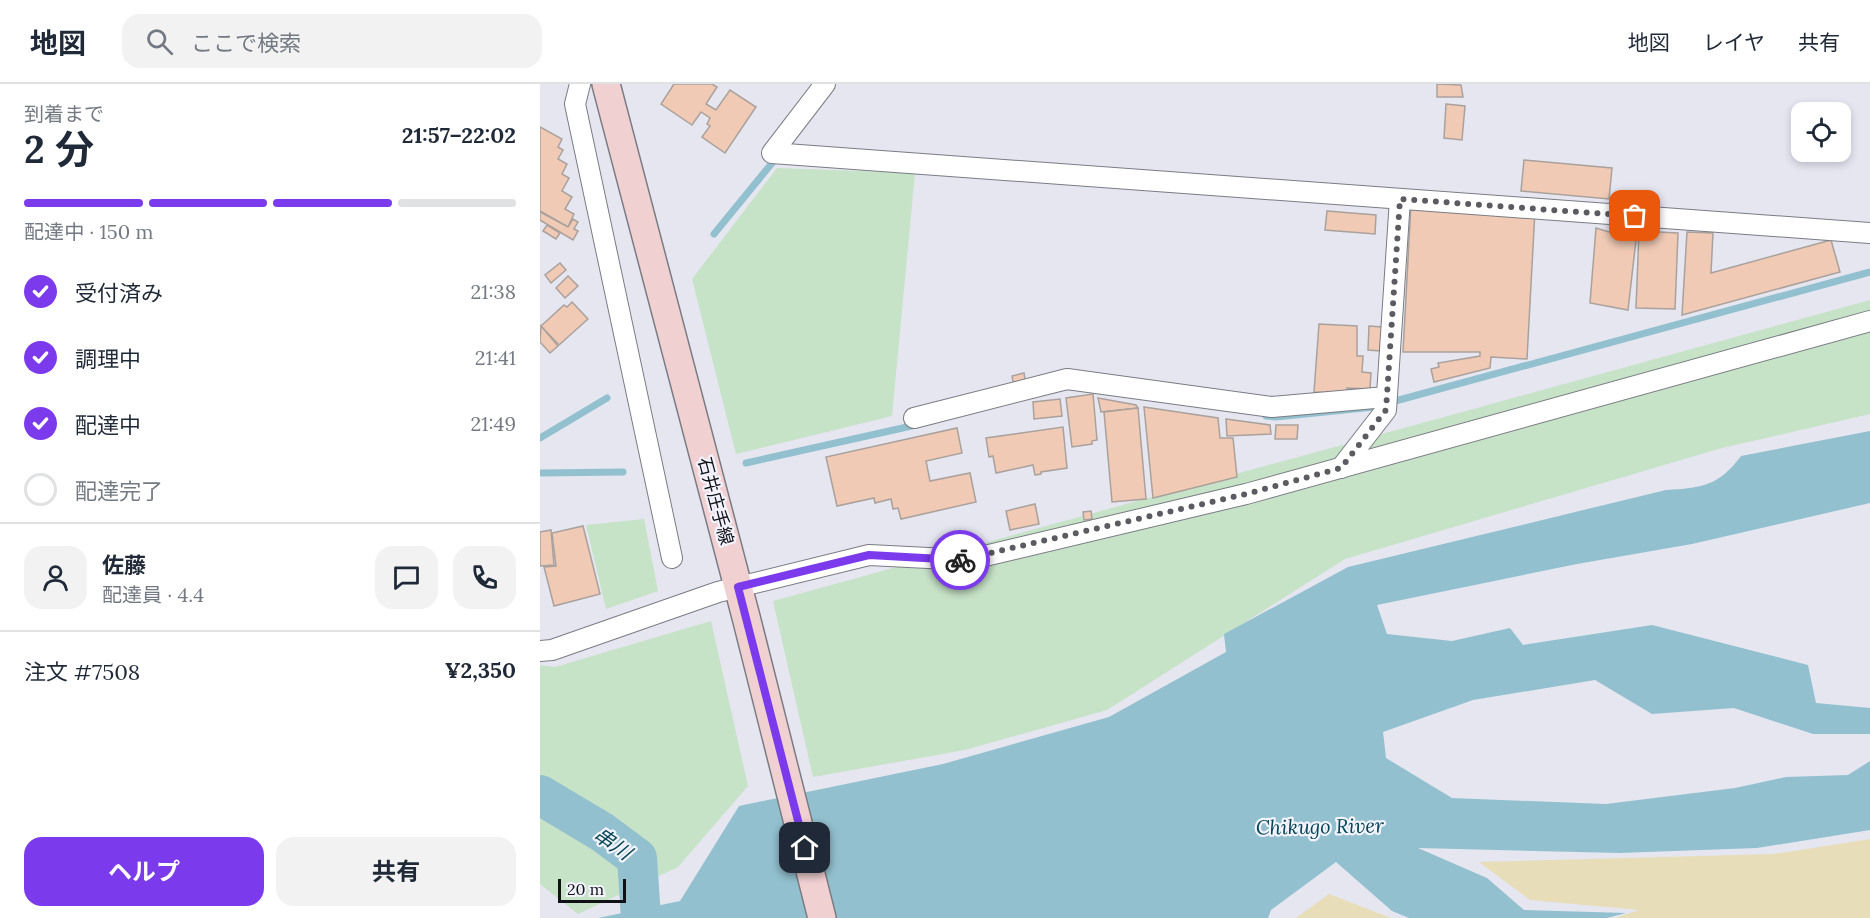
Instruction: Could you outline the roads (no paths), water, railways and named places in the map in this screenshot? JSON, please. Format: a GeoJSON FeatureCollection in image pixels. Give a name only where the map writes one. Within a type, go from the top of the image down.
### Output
{"type":"FeatureCollection","features":[{"type":"Feature","properties":{"kind":"main road","name":"石井庄手線"},"geometry":{"type":"LineString","coordinates":[[606,84],[746,617],[822,918]]}},
{"type":"Feature","properties":{"kind":"street"},"geometry":{"type":"LineString","coordinates":[[580,84],[575,104],[672,558]]}},
{"type":"Feature","properties":{"kind":"street"},"geometry":{"type":"LineString","coordinates":[[825,84],[780,154],[1870,233]]}},
{"type":"Feature","properties":{"kind":"street"},"geometry":{"type":"LineString","coordinates":[[1341,468],[1386,404],[1400,199]]}},
{"type":"Feature","properties":{"kind":"street"},"geometry":{"type":"LineString","coordinates":[[540,651],[552,650],[738,587],[869,555],[968,560],[1246,494],[1870,321]]}},
{"type":"Feature","properties":{"kind":"street"},"geometry":{"type":"LineString","coordinates":[[914,417],[1067,380],[1272,407],[1386,404]]}},
{"type":"Feature","properties":{"kind":"water","name":"Chikugo River"},"geometry":{"type":"Polygon","coordinates":[[[1870,431],[1870,503],[1692,544],[1577,564],[1377,605],[1387,634],[1452,641],[1510,628],[1523,645],[1652,625],[1808,665],[1816,703],[1870,708],[1870,734],[1813,734],[1734,708],[1652,714],[1595,680],[1473,700],[1383,732],[1386,758],[1452,798],[1606,804],[1735,788],[1786,777],[1848,775],[1870,761],[1870,830],[1757,848],[1619,853],[1418,848],[1487,878],[1524,910],[1626,913],[1607,918],[1409,918],[1392,911],[1336,862],[1271,910],[1268,918],[598,918],[680,901],[739,806],[943,764],[1109,717],[1226,652],[1224,634],[1348,567],[1666,490],[1708,484],[1725,474],[1741,456],[1870,431]]]}},
{"type":"Feature","properties":{"kind":"waterway"},"geometry":{"type":"LineString","coordinates":[[714,234],[777,157]]}},
{"type":"Feature","properties":{"kind":"waterway"},"geometry":{"type":"LineString","coordinates":[[1388,403],[1870,272]]}},
{"type":"Feature","properties":{"kind":"waterway"},"geometry":{"type":"LineString","coordinates":[[540,438],[607,398]]}},
{"type":"Feature","properties":{"kind":"waterway"},"geometry":{"type":"LineString","coordinates":[[1266,416],[1276,417],[1374,407]]}},
{"type":"Feature","properties":{"kind":"waterway"},"geometry":{"type":"LineString","coordinates":[[746,463],[916,425]]}},
{"type":"Feature","properties":{"kind":"waterway"},"geometry":{"type":"LineString","coordinates":[[540,473],[623,472]]}},
{"type":"Feature","properties":{"kind":"waterway","name":"串川"},"geometry":{"type":"LineString","coordinates":[[540,795],[602,832],[637,858],[641,918]]}}]}
